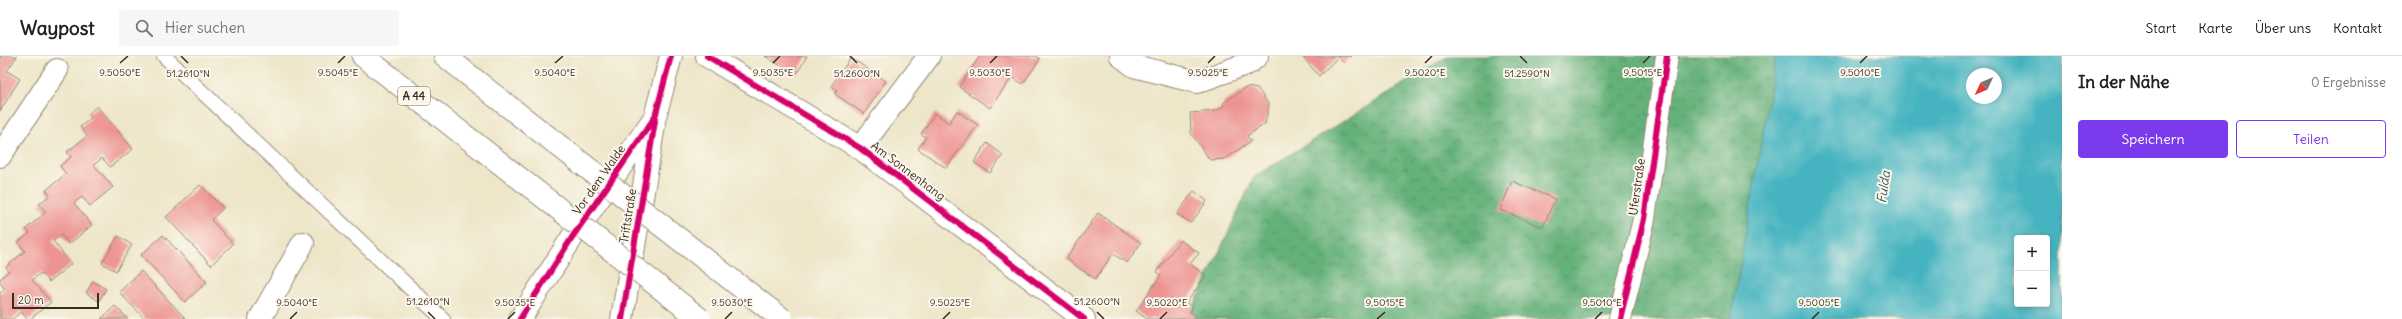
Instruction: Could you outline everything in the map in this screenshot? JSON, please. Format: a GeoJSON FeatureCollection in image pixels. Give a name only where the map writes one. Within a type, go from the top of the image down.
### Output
{"type":"FeatureCollection","features":[{"type":"Feature","properties":{"kind":"main road","name":"A 44"},"geometry":{"type":"LineString","coordinates":[[363,56],[700,319]]}},
{"type":"Feature","properties":{"kind":"main road"},"geometry":{"type":"LineString","coordinates":[[445,56],[782,319]]}},
{"type":"Feature","properties":{"kind":"main road","name":"Vor dem Walde"},"geometry":{"type":"LineString","coordinates":[[523,314],[573,236],[655,117],[671,56]]}},
{"type":"Feature","properties":{"kind":"main road","name":"Am Sonnenhang"},"geometry":{"type":"LineString","coordinates":[[707,56],[860,148],[1084,319]]}},
{"type":"Feature","properties":{"kind":"main road","name":"Am Sonnenhang"},"geometry":{"type":"LineString","coordinates":[[860,148],[929,56]]}},
{"type":"Feature","properties":{"kind":"main road"},"geometry":{"type":"LineString","coordinates":[[1121,56],[1134,66],[1197,82],[1249,62],[1257,56]]}},
{"type":"Feature","properties":{"kind":"main road","name":"Uferstraße"},"geometry":{"type":"LineString","coordinates":[[1620,319],[1644,219],[1667,56]]}},
{"type":"Feature","properties":{"kind":"main road"},"geometry":{"type":"LineString","coordinates":[[0,156],[57,70]]}},
{"type":"Feature","properties":{"kind":"main road","name":"Triftstraße"},"geometry":{"type":"LineString","coordinates":[[622,319],[655,117]]}},
{"type":"Feature","properties":{"kind":"main road"},"geometry":{"type":"LineString","coordinates":[[573,236],[630,271]]}},
{"type":"Feature","properties":{"kind":"main road"},"geometry":{"type":"LineString","coordinates":[[260,319],[303,243]]}},
{"type":"Feature","properties":{"kind":"lane"},"geometry":{"type":"LineString","coordinates":[[164,56],[443,319]]}},
{"type":"Feature","properties":{"kind":"green space"},"geometry":{"type":"Polygon","coordinates":[[[1448,56],[1777,56],[1731,319],[1188,319],[1254,177],[1448,56]]]}},
{"type":"Feature","properties":{"kind":"water","name":"Fulda"},"geometry":{"type":"Polygon","coordinates":[[[1776,56],[2062,56],[2062,319],[1731,319],[1776,56]]]}},
{"type":"Feature","properties":{"kind":"building"},"geometry":{"type":"Polygon","coordinates":[[[0,56],[17,56],[7,71],[20,79],[0,111],[0,56]]]}},
{"type":"Feature","properties":{"kind":"building"},"geometry":{"type":"Polygon","coordinates":[[[765,56],[807,56],[796,75],[765,56]]]}},
{"type":"Feature","properties":{"kind":"building"},"geometry":{"type":"Polygon","coordinates":[[[980,56],[1036,56],[1040,59],[1023,84],[1012,77],[990,108],[959,87],[980,56]]]}},
{"type":"Feature","properties":{"kind":"building"},"geometry":{"type":"Polygon","coordinates":[[[1302,56],[1351,56],[1344,63],[1338,57],[1319,76],[1302,56]]]}},
{"type":"Feature","properties":{"kind":"building"},"geometry":{"type":"Polygon","coordinates":[[[851,58],[886,81],[864,114],[835,94],[837,90],[831,86],[851,58]]]}},
{"type":"Feature","properties":{"kind":"building"},"geometry":{"type":"Polygon","coordinates":[[[1247,87],[1258,89],[1269,105],[1265,124],[1247,136],[1251,141],[1225,159],[1210,160],[1191,133],[1190,113],[1216,111],[1224,106],[1223,103],[1247,87]]]}},
{"type":"Feature","properties":{"kind":"building"},"geometry":{"type":"Polygon","coordinates":[[[97,106],[133,149],[110,167],[102,158],[94,165],[113,187],[90,206],[82,197],[74,203],[92,225],[69,244],[61,235],[53,241],[71,264],[49,282],[41,273],[32,280],[51,302],[30,319],[27,319],[21,311],[13,319],[0,319],[0,293],[5,289],[0,283],[0,279],[9,271],[6,267],[25,251],[18,242],[30,233],[26,229],[46,212],[39,204],[50,195],[46,190],[66,174],[60,166],[71,157],[67,152],[87,136],[80,127],[91,118],[88,114],[97,106]]]}},
{"type":"Feature","properties":{"kind":"building"},"geometry":{"type":"Polygon","coordinates":[[[957,111],[978,125],[946,168],[918,149],[926,137],[921,134],[935,113],[949,123],[957,111]]]}},
{"type":"Feature","properties":{"kind":"building"},"geometry":{"type":"Polygon","coordinates":[[[987,143],[1003,155],[990,173],[974,162],[987,143]]]}},
{"type":"Feature","properties":{"kind":"building"},"geometry":{"type":"Polygon","coordinates":[[[1512,181],[1555,199],[1543,227],[1500,210],[1512,181]]]}},
{"type":"Feature","properties":{"kind":"building"},"geometry":{"type":"Polygon","coordinates":[[[200,185],[223,208],[211,220],[233,244],[211,265],[166,217],[200,185]]]}},
{"type":"Feature","properties":{"kind":"building"},"geometry":{"type":"Polygon","coordinates":[[[1194,191],[1207,201],[1191,223],[1177,214],[1194,191]]]}},
{"type":"Feature","properties":{"kind":"building"},"geometry":{"type":"Polygon","coordinates":[[[1098,213],[1141,243],[1127,263],[1113,254],[1095,279],[1066,259],[1098,213]]]}},
{"type":"Feature","properties":{"kind":"building"},"geometry":{"type":"Polygon","coordinates":[[[163,235],[207,282],[185,302],[141,255],[163,235]]]}},
{"type":"Feature","properties":{"kind":"building"},"geometry":{"type":"Polygon","coordinates":[[[118,236],[132,245],[116,271],[102,263],[118,236]]]}},
{"type":"Feature","properties":{"kind":"building"},"geometry":{"type":"Polygon","coordinates":[[[1180,240],[1199,253],[1190,264],[1206,276],[1186,303],[1193,307],[1190,312],[1196,316],[1193,319],[1147,319],[1136,311],[1161,275],[1157,272],[1180,240]]]}},
{"type":"Feature","properties":{"kind":"building"},"geometry":{"type":"Polygon","coordinates":[[[141,271],[185,318],[184,319],[145,319],[119,292],[141,271]]]}},
{"type":"Feature","properties":{"kind":"building"},"geometry":{"type":"Polygon","coordinates":[[[93,281],[106,289],[99,301],[86,293],[93,281]]]}},
{"type":"Feature","properties":{"kind":"building"},"geometry":{"type":"Polygon","coordinates":[[[115,306],[128,319],[101,319],[115,306]]]}},
{"type":"Feature","properties":{"kind":"cycle path"},"geometry":{"type":"LineString","coordinates":[[520,319],[573,236],[655,117],[671,56]]}},
{"type":"Feature","properties":{"kind":"cycle path"},"geometry":{"type":"LineString","coordinates":[[707,56],[860,148],[1084,319]]}},
{"type":"Feature","properties":{"kind":"cycle path"},"geometry":{"type":"LineString","coordinates":[[1620,319],[1644,219],[1667,56]]}},
{"type":"Feature","properties":{"kind":"cycle path"},"geometry":{"type":"LineString","coordinates":[[622,319],[655,121]]}}]}
